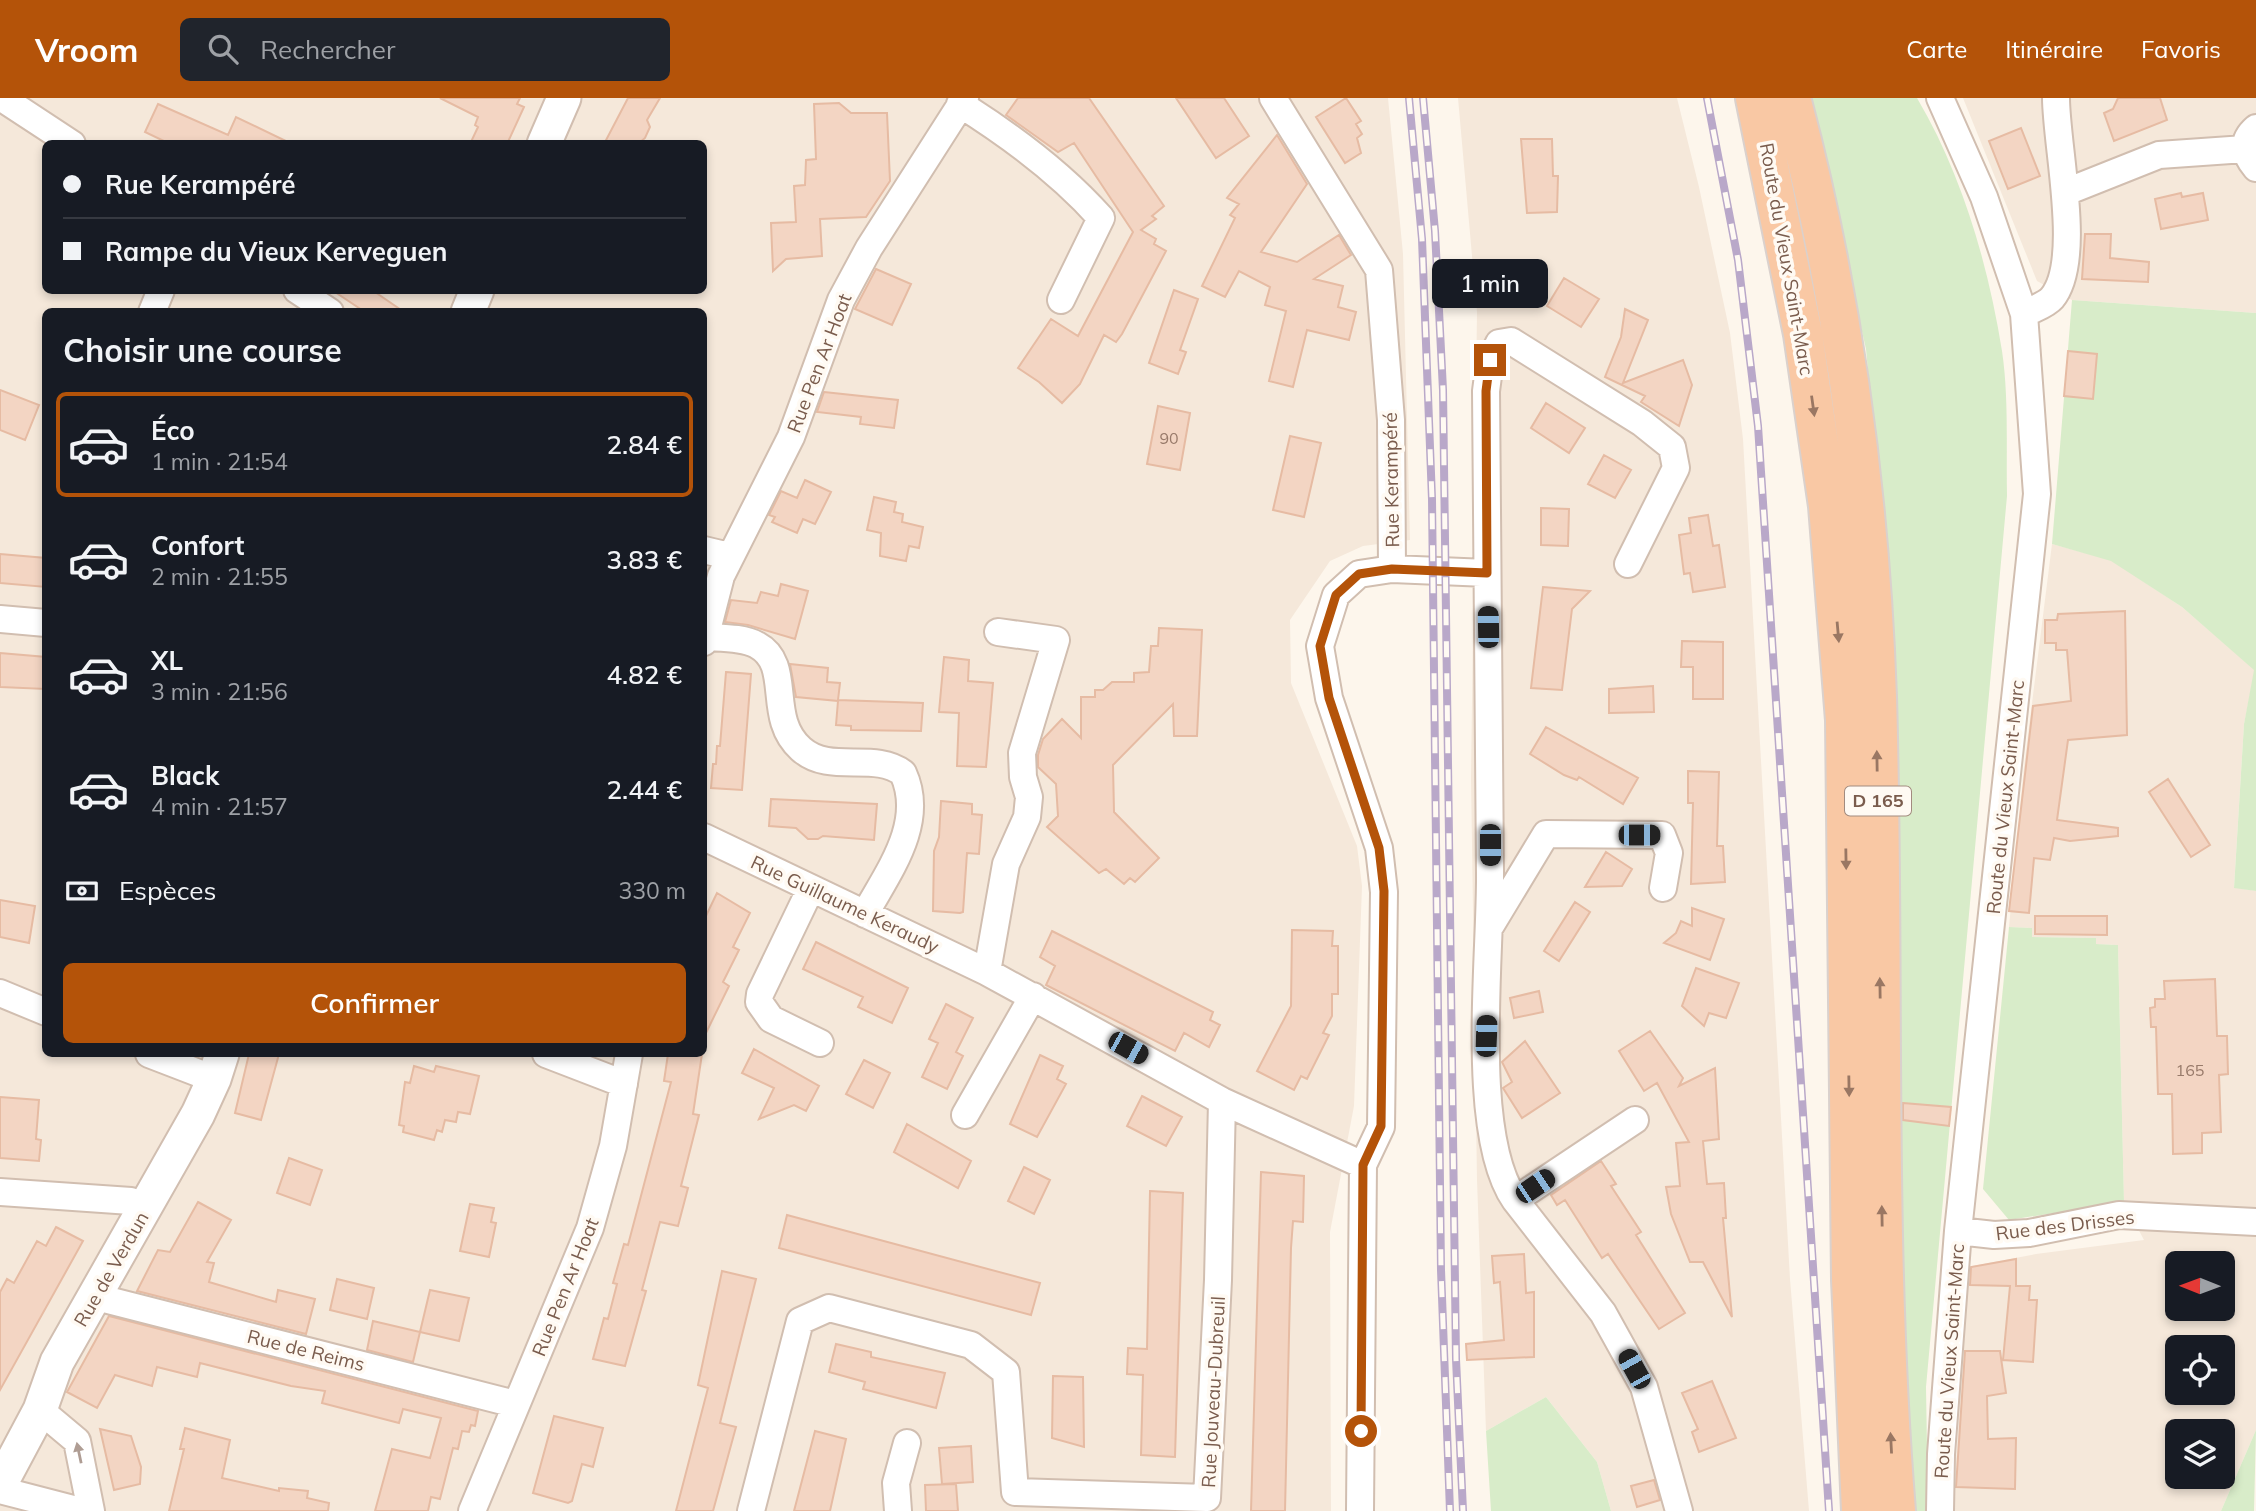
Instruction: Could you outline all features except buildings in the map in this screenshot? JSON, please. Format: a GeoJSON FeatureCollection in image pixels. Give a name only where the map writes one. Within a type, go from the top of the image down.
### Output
{"type":"FeatureCollection","features":[{"type":"Feature","properties":{"kind":"highway","name":"Route du Vieux Saint-Marc"},"geometry":{"type":"LineString","coordinates":[[1755,98],[1803,334],[1828,506],[1845,720],[1851,1280],[1861,1511]]}},
{"type":"Feature","properties":{"kind":"highway","name":"Route du Vieux Saint-Marc"},"geometry":{"type":"LineString","coordinates":[[1791,98],[1835,285],[1861,478],[1877,695],[1883,1286],[1896,1511]]}},
{"type":"Feature","properties":{"kind":"street"},"geometry":{"type":"LineString","coordinates":[[546,140],[564,98]]}},
{"type":"Feature","properties":{"kind":"street","name":"Rue Kerampéré"},"geometry":{"type":"LineString","coordinates":[[1273,98],[1379,270],[1391,420],[1392,569],[1359,574],[1336,595],[1320,646],[1329,698],[1379,848],[1384,891],[1381,1126],[1363,1165],[1361,1511]]}},
{"type":"Feature","properties":{"kind":"street","name":"Route du Vieux Saint-Marc"},"geometry":{"type":"LineString","coordinates":[[1940,98],[1984,197],[2024,314],[2037,494],[1958,1231],[1941,1454],[1940,1511]]}},
{"type":"Feature","properties":{"kind":"street"},"geometry":{"type":"LineString","coordinates":[[2024,314],[2050,301],[2057,290],[2067,247],[2066,192],[2056,135],[2056,98]]}},
{"type":"Feature","properties":{"kind":"street"},"geometry":{"type":"LineString","coordinates":[[962,101],[1073,188],[1101,218],[1060,300]]}},
{"type":"Feature","properties":{"kind":"street","name":"Rue Pen Ar Hoat"},"geometry":{"type":"LineString","coordinates":[[707,626],[714,596],[716,553],[791,437],[841,300],[853,276],[962,101]]}},
{"type":"Feature","properties":{"kind":"street"},"geometry":{"type":"LineString","coordinates":[[5,103],[65,140]]}},
{"type":"Feature","properties":{"kind":"street"},"geometry":{"type":"LineString","coordinates":[[2066,192],[2159,155],[2252,148]]}},
{"type":"Feature","properties":{"kind":"street"},"geometry":{"type":"LineString","coordinates":[[303,294],[324,308]]}},
{"type":"Feature","properties":{"kind":"street"},"geometry":{"type":"LineString","coordinates":[[1628,564],[1676,468],[1672,447],[1642,423],[1511,341],[1499,343],[1490,360],[1486,391],[1490,926],[1485,1064],[1496,1163],[1515,1200],[1603,1314],[1644,1387],[1679,1511]]}},
{"type":"Feature","properties":{"kind":"street"},"geometry":{"type":"LineString","coordinates":[[1392,569],[1487,573]]}},
{"type":"Feature","properties":{"kind":"street"},"geometry":{"type":"LineString","coordinates":[[0,619],[42,623]]}},
{"type":"Feature","properties":{"kind":"street"},"geometry":{"type":"LineString","coordinates":[[988,972],[1006,864],[1027,817],[1029,797],[1023,777],[1022,753],[1056,640],[998,632]]}},
{"type":"Feature","properties":{"kind":"street"},"geometry":{"type":"LineString","coordinates":[[707,639],[745,641],[766,652],[779,677],[782,723],[803,751],[817,760],[885,765],[903,773],[909,794],[906,835],[864,914]]}},
{"type":"Feature","properties":{"kind":"street"},"geometry":{"type":"LineString","coordinates":[[1490,926],[1546,834],[1662,835],[1669,853],[1663,888]]}},
{"type":"Feature","properties":{"kind":"street","name":"Rue Guillaume Keraudy"},"geometry":{"type":"LineString","coordinates":[[707,838],[988,972],[1222,1101],[1363,1165]]}},
{"type":"Feature","properties":{"kind":"street"},"geometry":{"type":"LineString","coordinates":[[811,888],[760,994],[759,1002],[772,1019],[820,1043]]}},
{"type":"Feature","properties":{"kind":"street"},"geometry":{"type":"LineString","coordinates":[[0,993],[42,1010]]}},
{"type":"Feature","properties":{"kind":"street"},"geometry":{"type":"LineString","coordinates":[[964,1115],[1033,996]]}},
{"type":"Feature","properties":{"kind":"street"},"geometry":{"type":"LineString","coordinates":[[166,1057],[218,1066]]}},
{"type":"Feature","properties":{"kind":"street"},"geometry":{"type":"LineString","coordinates":[[554,1057],[624,1084]]}},
{"type":"Feature","properties":{"kind":"street","name":"Rue Pen Ar Hoat"},"geometry":{"type":"LineString","coordinates":[[472,1511],[590,1228],[613,1146],[628,1057]]}},
{"type":"Feature","properties":{"kind":"street","name":"Rue de Verdun"},"geometry":{"type":"LineString","coordinates":[[0,1485],[40,1410],[57,1363],[146,1208],[218,1066]]}},
{"type":"Feature","properties":{"kind":"street","name":"Rue Jouveau-Dubreuil"},"geometry":{"type":"LineString","coordinates":[[751,1511],[800,1321],[829,1308],[971,1345],[1006,1372],[1015,1492],[1207,1498],[1219,1280],[1222,1101]]}},
{"type":"Feature","properties":{"kind":"street"},"geometry":{"type":"LineString","coordinates":[[1515,1200],[1635,1119]]}},
{"type":"Feature","properties":{"kind":"street"},"geometry":{"type":"LineString","coordinates":[[0,1192],[131,1201],[146,1208]]}},
{"type":"Feature","properties":{"kind":"street","name":"Rue des Drisses"},"geometry":{"type":"LineString","coordinates":[[1958,1231],[1994,1235],[2029,1233],[2119,1215],[2256,1222]]}},
{"type":"Feature","properties":{"kind":"street","name":"Rue de Reims"},"geometry":{"type":"LineString","coordinates":[[96,1297],[515,1404]]}},
{"type":"Feature","properties":{"kind":"street"},"geometry":{"type":"LineString","coordinates":[[40,1410],[77,1441],[91,1511]]}},
{"type":"Feature","properties":{"kind":"street"},"geometry":{"type":"LineString","coordinates":[[898,1511],[896,1483],[907,1443]]}},
{"type":"Feature","properties":{"kind":"street"},"geometry":{"type":"LineString","coordinates":[[0,1490],[81,1511]]}},
{"type":"Feature","properties":{"kind":"shaded area"},"geometry":{"type":"Polygon","coordinates":[[[0,98],[1388,98],[1403,254],[1410,540],[1363,546],[1330,561],[1290,620],[1291,683],[1357,846],[1362,886],[1354,1106],[1330,1232],[1331,1511],[0,1511],[0,98]]]}},
{"type":"Feature","properties":{"kind":"shaded area"},"geometry":{"type":"Polygon","coordinates":[[[1458,98],[1677,98],[1730,333],[1743,439],[1790,1279],[1809,1511],[1611,1511],[1597,1462],[1546,1397],[1486,1431],[1477,1180],[1471,778],[1477,312],[1458,98]]]}},
{"type":"Feature","properties":{"kind":"shaded area"},"geometry":{"type":"Polygon","coordinates":[[[1963,98],[2256,98],[2256,313],[2072,300],[2037,281],[1963,98]]]}},
{"type":"Feature","properties":{"kind":"shaded area"},"geometry":{"type":"Polygon","coordinates":[[[2052,544],[2111,560],[2182,607],[2255,670],[2244,724],[2234,887],[2256,891],[2256,1430],[2235,1479],[2235,1419],[2165,1419],[2165,1489],[2231,1489],[2221,1511],[1953,1511],[1967,1267],[2036,1254],[2144,1240],[2124,1202],[2118,945],[2096,944],[2095,938],[2032,937],[2032,928],[2009,927],[2024,767],[2052,544]]]}},
{"type":"Feature","properties":{"kind":"green space"},"geometry":{"type":"Polygon","coordinates":[[[1809,98],[1917,98],[1947,157],[1971,220],[1989,285],[2004,369],[2007,496],[1926,1387],[1928,1511],[1913,1511],[1906,1389],[1882,525],[1866,349],[1809,98]]]}},
{"type":"Feature","properties":{"kind":"green space"},"geometry":{"type":"Polygon","coordinates":[[[2072,300],[2256,313],[2256,891],[2234,888],[2244,724],[2254,670],[2182,607],[2111,561],[2052,544],[2072,300]]]}},
{"type":"Feature","properties":{"kind":"green space"},"geometry":{"type":"Polygon","coordinates":[[[2009,927],[2032,928],[2032,937],[2096,938],[2096,944],[2118,945],[2124,1202],[2009,1220],[1983,1189],[2009,927]]]}},
{"type":"Feature","properties":{"kind":"green space"},"geometry":{"type":"Polygon","coordinates":[[[1546,1397],[1597,1462],[1611,1511],[1491,1511],[1486,1431],[1546,1397]]]}},
{"type":"Feature","properties":{"kind":"green space"},"geometry":{"type":"Polygon","coordinates":[[[2256,1430],[2254,1511],[2221,1511],[2231,1489],[2235,1489],[2235,1479],[2256,1430]]]}},
{"type":"Feature","properties":{"kind":"railway"},"geometry":{"type":"LineString","coordinates":[[1409,98],[1422,239],[1432,499],[1441,1270],[1450,1511]]}},
{"type":"Feature","properties":{"kind":"railway"},"geometry":{"type":"LineString","coordinates":[[1423,98],[1435,231],[1443,390],[1456,1359],[1463,1511]]}},
{"type":"Feature","properties":{"kind":"railway"},"geometry":{"type":"LineString","coordinates":[[1707,98],[1738,260],[1758,426],[1829,1511]]}},
{"type":"Feature","properties":{"kind":"route"},"geometry":{"type":"LineString","coordinates":[[1361,1431],[1363,1165],[1381,1126],[1384,891],[1379,848],[1329,698],[1320,646],[1336,595],[1359,574],[1392,569],[1487,573],[1486,391],[1490,360]]}}]}
